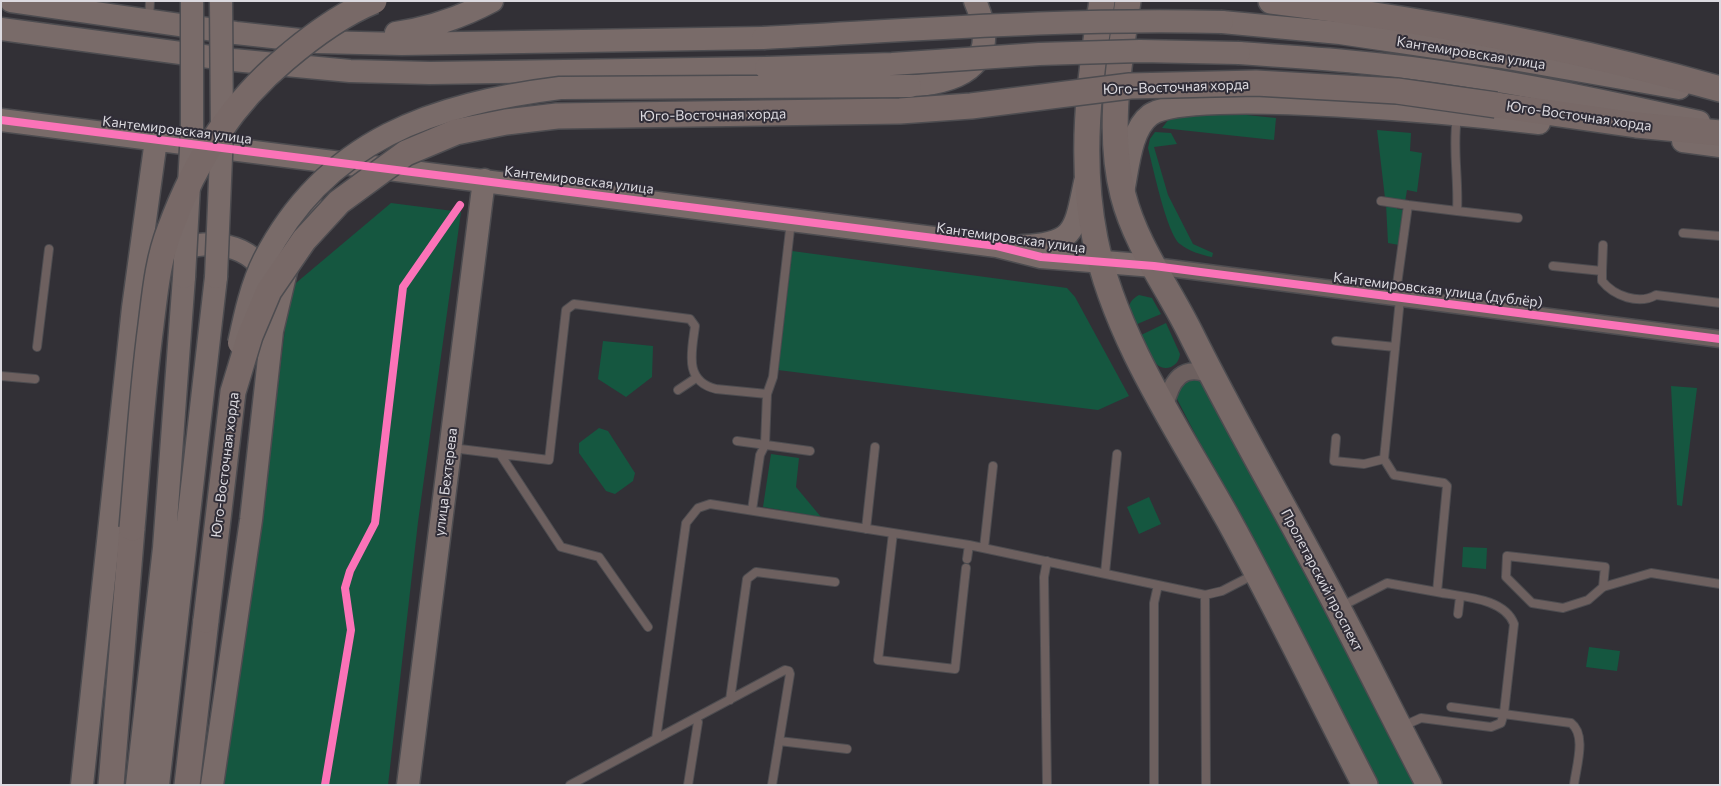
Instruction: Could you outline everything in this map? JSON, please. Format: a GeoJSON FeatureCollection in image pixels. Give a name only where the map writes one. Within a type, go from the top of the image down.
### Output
{"type":"FeatureCollection","features":[{"type":"Feature","properties":{"kind":"main road"},"geometry":{"type":"LineString","coordinates":[[10,1],[150,11],[318,42],[416,30],[450,19],[492,1]]}},
{"type":"Feature","properties":{"kind":"main road"},"geometry":{"type":"LineString","coordinates":[[137,785],[164,548],[184,277],[192,130],[192,1]]}},
{"type":"Feature","properties":{"kind":"main road","name":"Юго-Восточная хорда"},"geometry":{"type":"LineString","coordinates":[[158,785],[216,277],[222,133],[220,1]]}},
{"type":"Feature","properties":{"kind":"main road"},"geometry":{"type":"LineString","coordinates":[[111,785],[148,348],[157,275],[169,229],[195,172],[219,131],[264,77],[307,40],[359,7],[374,1]]}},
{"type":"Feature","properties":{"kind":"main road"},"geometry":{"type":"LineString","coordinates":[[233,392],[239,344],[249,302],[264,262],[276,239],[303,201],[337,166],[389,134],[440,112],[504,95],[560,88],[910,86],[951,80],[968,71],[978,58],[983,47],[984,30],[982,17],[975,1]]}},
{"type":"Feature","properties":{"kind":"main road"},"geometry":{"type":"LineString","coordinates":[[1102,1],[1088,103],[1086,178],[1100,263],[1128,337],[1229,522],[1365,785]]}},
{"type":"Feature","properties":{"kind":"main road","name":"Пролетарский проспект"},"geometry":{"type":"LineString","coordinates":[[1128,1],[1116,105],[1117,157],[1123,193],[1136,234],[1338,608],[1429,785]]}},
{"type":"Feature","properties":{"kind":"main road"},"geometry":{"type":"LineString","coordinates":[[1270,1],[1410,21],[1532,42],[1650,69],[1720,89]]}},
{"type":"Feature","properties":{"kind":"main road","name":"Кантемировская улица"},"geometry":{"type":"LineString","coordinates":[[318,42],[402,44],[763,38],[1038,22],[1139,20],[1222,22],[1340,33],[1467,51],[1720,96]]}},
{"type":"Feature","properties":{"kind":"main road","name":"Кантемировская улица"},"geometry":{"type":"LineString","coordinates":[[1,29],[233,60],[350,71],[430,73],[766,68],[892,64],[1040,54],[1140,51],[1239,53],[1364,62],[1460,74],[1583,96],[1720,127]]}},
{"type":"Feature","properties":{"kind":"main road","name":"Юго-Восточная хорда"},"geometry":{"type":"LineString","coordinates":[[187,785],[233,392],[250,336],[269,291],[304,240],[339,202],[406,153],[456,132],[506,122],[557,116],[900,111],[971,106],[1130,86],[1256,83],[1397,92],[1636,125],[1720,133]]}},
{"type":"Feature","properties":{"kind":"main road"},"geometry":{"type":"LineString","coordinates":[[1123,193],[1138,130],[1151,114],[1166,108],[1199,103],[1266,104],[1458,113],[1720,146]]}},
{"type":"Feature","properties":{"kind":"main road","name":"Кантемировская улица"},"geometry":{"type":"LineString","coordinates":[[1,120],[997,246],[1043,245],[1065,237],[1076,223],[1086,178]]}},
{"type":"Feature","properties":{"kind":"main road"},"geometry":{"type":"LineString","coordinates":[[82,785],[133,308],[156,140]]}},
{"type":"Feature","properties":{"kind":"main road"},"geometry":{"type":"LineString","coordinates":[[272,331],[295,233],[304,211],[314,195],[339,178],[357,173],[405,170]]}},
{"type":"Feature","properties":{"kind":"main road","name":"улица Бехтерева"},"geometry":{"type":"LineString","coordinates":[[408,785],[484,180]]}},
{"type":"Feature","properties":{"kind":"main road"},"geometry":{"type":"LineString","coordinates":[[133,308],[164,257],[180,249],[200,244],[221,245],[240,250],[257,262],[266,276],[272,301],[272,331],[251,520],[212,785]]}},
{"type":"Feature","properties":{"kind":"main road","name":"Кантемировская улица"},"geometry":{"type":"LineString","coordinates":[[997,246],[1041,258],[1154,266]]}},
{"type":"Feature","properties":{"kind":"street","name":"Кантемировская улица (дублёр)"},"geometry":{"type":"LineString","coordinates":[[1154,266],[1398,299],[1550,316],[1720,339]]}},
{"type":"Feature","properties":{"kind":"street"},"geometry":{"type":"LineString","coordinates":[[1165,407],[1172,384],[1183,374],[1198,371],[1212,376]]}},
{"type":"Feature","properties":{"kind":"lane"},"geometry":{"type":"LineString","coordinates":[[1457,211],[1459,184],[1454,138],[1458,113]]}},
{"type":"Feature","properties":{"kind":"lane"},"geometry":{"type":"LineString","coordinates":[[1381,201],[1518,218]]}},
{"type":"Feature","properties":{"kind":"lane"},"geometry":{"type":"LineString","coordinates":[[1408,205],[1384,459],[1394,475],[1444,482],[1448,489],[1437,592]]}},
{"type":"Feature","properties":{"kind":"lane"},"geometry":{"type":"LineString","coordinates":[[752,510],[760,455],[765,445],[768,394],[772,377],[791,221]]}},
{"type":"Feature","properties":{"kind":"lane"},"geometry":{"type":"LineString","coordinates":[[1683,232],[1720,236]]}},
{"type":"Feature","properties":{"kind":"lane"},"geometry":{"type":"LineString","coordinates":[[1604,246],[1602,281],[1619,296],[1648,299],[1656,295],[1720,303]]}},
{"type":"Feature","properties":{"kind":"lane"},"geometry":{"type":"LineString","coordinates":[[37,347],[49,249]]}},
{"type":"Feature","properties":{"kind":"lane"},"geometry":{"type":"LineString","coordinates":[[1553,266],[1602,271]]}},
{"type":"Feature","properties":{"kind":"lane"},"geometry":{"type":"LineString","coordinates":[[450,448],[548,460],[566,310],[574,304],[690,319],[695,326],[691,360],[696,378],[709,387],[716,389],[768,394]]}},
{"type":"Feature","properties":{"kind":"lane"},"geometry":{"type":"LineString","coordinates":[[1336,342],[1395,348]]}},
{"type":"Feature","properties":{"kind":"lane"},"geometry":{"type":"LineString","coordinates":[[1,376],[35,379]]}},
{"type":"Feature","properties":{"kind":"lane"},"geometry":{"type":"LineString","coordinates":[[678,390],[696,378]]}},
{"type":"Feature","properties":{"kind":"lane"},"geometry":{"type":"LineString","coordinates":[[1336,438],[1334,461],[1364,464],[1384,459]]}},
{"type":"Feature","properties":{"kind":"lane"},"geometry":{"type":"LineString","coordinates":[[737,441],[810,451]]}},
{"type":"Feature","properties":{"kind":"lane"},"geometry":{"type":"LineString","coordinates":[[866,529],[875,447]]}},
{"type":"Feature","properties":{"kind":"lane"},"geometry":{"type":"LineString","coordinates":[[500,454],[561,547],[599,557],[648,627]]}},
{"type":"Feature","properties":{"kind":"lane"},"geometry":{"type":"LineString","coordinates":[[1105,573],[1117,454]]}},
{"type":"Feature","properties":{"kind":"lane"},"geometry":{"type":"LineString","coordinates":[[984,548],[993,466]]}},
{"type":"Feature","properties":{"kind":"lane"},"geometry":{"type":"LineString","coordinates":[[1404,486],[1405,477]]}},
{"type":"Feature","properties":{"kind":"lane"},"geometry":{"type":"LineString","coordinates":[[656,739],[686,523],[698,508],[710,504],[969,545],[1205,595],[1222,591],[1255,574]]}},
{"type":"Feature","properties":{"kind":"lane"},"geometry":{"type":"LineString","coordinates":[[893,533],[878,660],[954,669],[966,568]]}},
{"type":"Feature","properties":{"kind":"lane"},"geometry":{"type":"LineString","coordinates":[[967,559],[969,545]]}},
{"type":"Feature","properties":{"kind":"lane"},"geometry":{"type":"LineString","coordinates":[[1603,587],[1605,567],[1507,556],[1506,578],[1532,603],[1563,608],[1588,600],[1603,587],[1651,573],[1720,584]]}},
{"type":"Feature","properties":{"kind":"lane"},"geometry":{"type":"LineString","coordinates":[[1046,785],[1044,577],[1047,561]]}},
{"type":"Feature","properties":{"kind":"lane"},"geometry":{"type":"LineString","coordinates":[[730,700],[747,579],[756,572],[835,582]]}},
{"type":"Feature","properties":{"kind":"lane"},"geometry":{"type":"LineString","coordinates":[[1338,608],[1386,583],[1437,592],[1500,607],[1512,618],[1514,624],[1504,713],[1501,723],[1491,727],[1421,718],[1399,728]]}},
{"type":"Feature","properties":{"kind":"lane"},"geometry":{"type":"LineString","coordinates":[[1154,785],[1154,603],[1158,585]]}},
{"type":"Feature","properties":{"kind":"lane"},"geometry":{"type":"LineString","coordinates":[[1205,595],[1206,785]]}},
{"type":"Feature","properties":{"kind":"lane"},"geometry":{"type":"LineString","coordinates":[[1458,614],[1460,597]]}},
{"type":"Feature","properties":{"kind":"lane"},"geometry":{"type":"LineString","coordinates":[[570,785],[785,670],[789,671],[772,785]]}},
{"type":"Feature","properties":{"kind":"lane"},"geometry":{"type":"LineString","coordinates":[[1451,707],[1564,721],[1576,727],[1579,737],[1574,785]]}},
{"type":"Feature","properties":{"kind":"lane"},"geometry":{"type":"LineString","coordinates":[[688,785],[698,722],[695,719]]}},
{"type":"Feature","properties":{"kind":"lane"},"geometry":{"type":"LineString","coordinates":[[780,741],[847,749]]}},
{"type":"Feature","properties":{"kind":"green space"},"geometry":{"type":"Polygon","coordinates":[[[1197,110],[1276,118],[1274,140],[1162,128],[1169,119],[1197,110]]]}},
{"type":"Feature","properties":{"kind":"green space"},"geometry":{"type":"Polygon","coordinates":[[[1377,130],[1411,133],[1410,151],[1422,153],[1417,192],[1407,190],[1405,202],[1385,198],[1377,130]]]}},
{"type":"Feature","properties":{"kind":"green space"},"geometry":{"type":"Polygon","coordinates":[[[1155,132],[1171,133],[1177,144],[1154,147],[1168,195],[1193,244],[1213,253],[1212,257],[1195,252],[1180,244],[1175,238],[1165,214],[1148,148],[1150,139],[1155,132]]]}},
{"type":"Feature","properties":{"kind":"green space"},"geometry":{"type":"Polygon","coordinates":[[[391,203],[461,212],[418,522],[388,785],[224,785],[262,516],[290,288],[391,203]]]}},
{"type":"Feature","properties":{"kind":"green space"},"geometry":{"type":"Polygon","coordinates":[[[1386,204],[1397,205],[1397,209],[1404,210],[1399,245],[1388,243],[1386,204]]]}},
{"type":"Feature","properties":{"kind":"green space"},"geometry":{"type":"Polygon","coordinates":[[[792,251],[1067,288],[1075,297],[1129,396],[1098,410],[778,370],[792,251]]]}},
{"type":"Feature","properties":{"kind":"green space"},"geometry":{"type":"Polygon","coordinates":[[[1139,295],[1152,298],[1161,314],[1135,325],[1129,309],[1131,302],[1139,295]]]}},
{"type":"Feature","properties":{"kind":"green space"},"geometry":{"type":"Polygon","coordinates":[[[1166,323],[1180,354],[1175,365],[1165,368],[1155,363],[1141,335],[1166,323]]]}},
{"type":"Feature","properties":{"kind":"green space"},"geometry":{"type":"Polygon","coordinates":[[[603,341],[653,346],[652,377],[626,397],[598,379],[603,341]]]}},
{"type":"Feature","properties":{"kind":"green space"},"geometry":{"type":"Polygon","coordinates":[[[1190,377],[1201,379],[1206,387],[1275,520],[1307,568],[1418,785],[1377,785],[1177,399],[1177,390],[1190,377]]]}},
{"type":"Feature","properties":{"kind":"green space"},"geometry":{"type":"Polygon","coordinates":[[[1671,386],[1697,388],[1682,506],[1677,505],[1671,386]]]}},
{"type":"Feature","properties":{"kind":"green space"},"geometry":{"type":"Polygon","coordinates":[[[599,428],[608,431],[635,473],[633,481],[615,494],[606,491],[579,453],[579,443],[599,428]]]}},
{"type":"Feature","properties":{"kind":"green space"},"geometry":{"type":"Polygon","coordinates":[[[771,454],[799,458],[796,487],[821,517],[763,507],[771,454]]]}},
{"type":"Feature","properties":{"kind":"green space"},"geometry":{"type":"Polygon","coordinates":[[[1149,497],[1161,524],[1139,534],[1127,507],[1149,497]]]}},
{"type":"Feature","properties":{"kind":"green space"},"geometry":{"type":"Polygon","coordinates":[[[1463,547],[1487,548],[1486,569],[1462,567],[1463,547]]]}},
{"type":"Feature","properties":{"kind":"green space"},"geometry":{"type":"Polygon","coordinates":[[[1589,647],[1620,651],[1617,671],[1586,667],[1589,647]]]}},
{"type":"Feature","properties":{"kind":"cycle path"},"geometry":{"type":"LineString","coordinates":[[1,120],[997,246],[1041,257],[1154,266],[1720,339]]}},
{"type":"Feature","properties":{"kind":"cycle path"},"geometry":{"type":"LineString","coordinates":[[325,785],[351,630],[345,588],[350,571],[375,523],[403,287],[460,205]]}}]}
